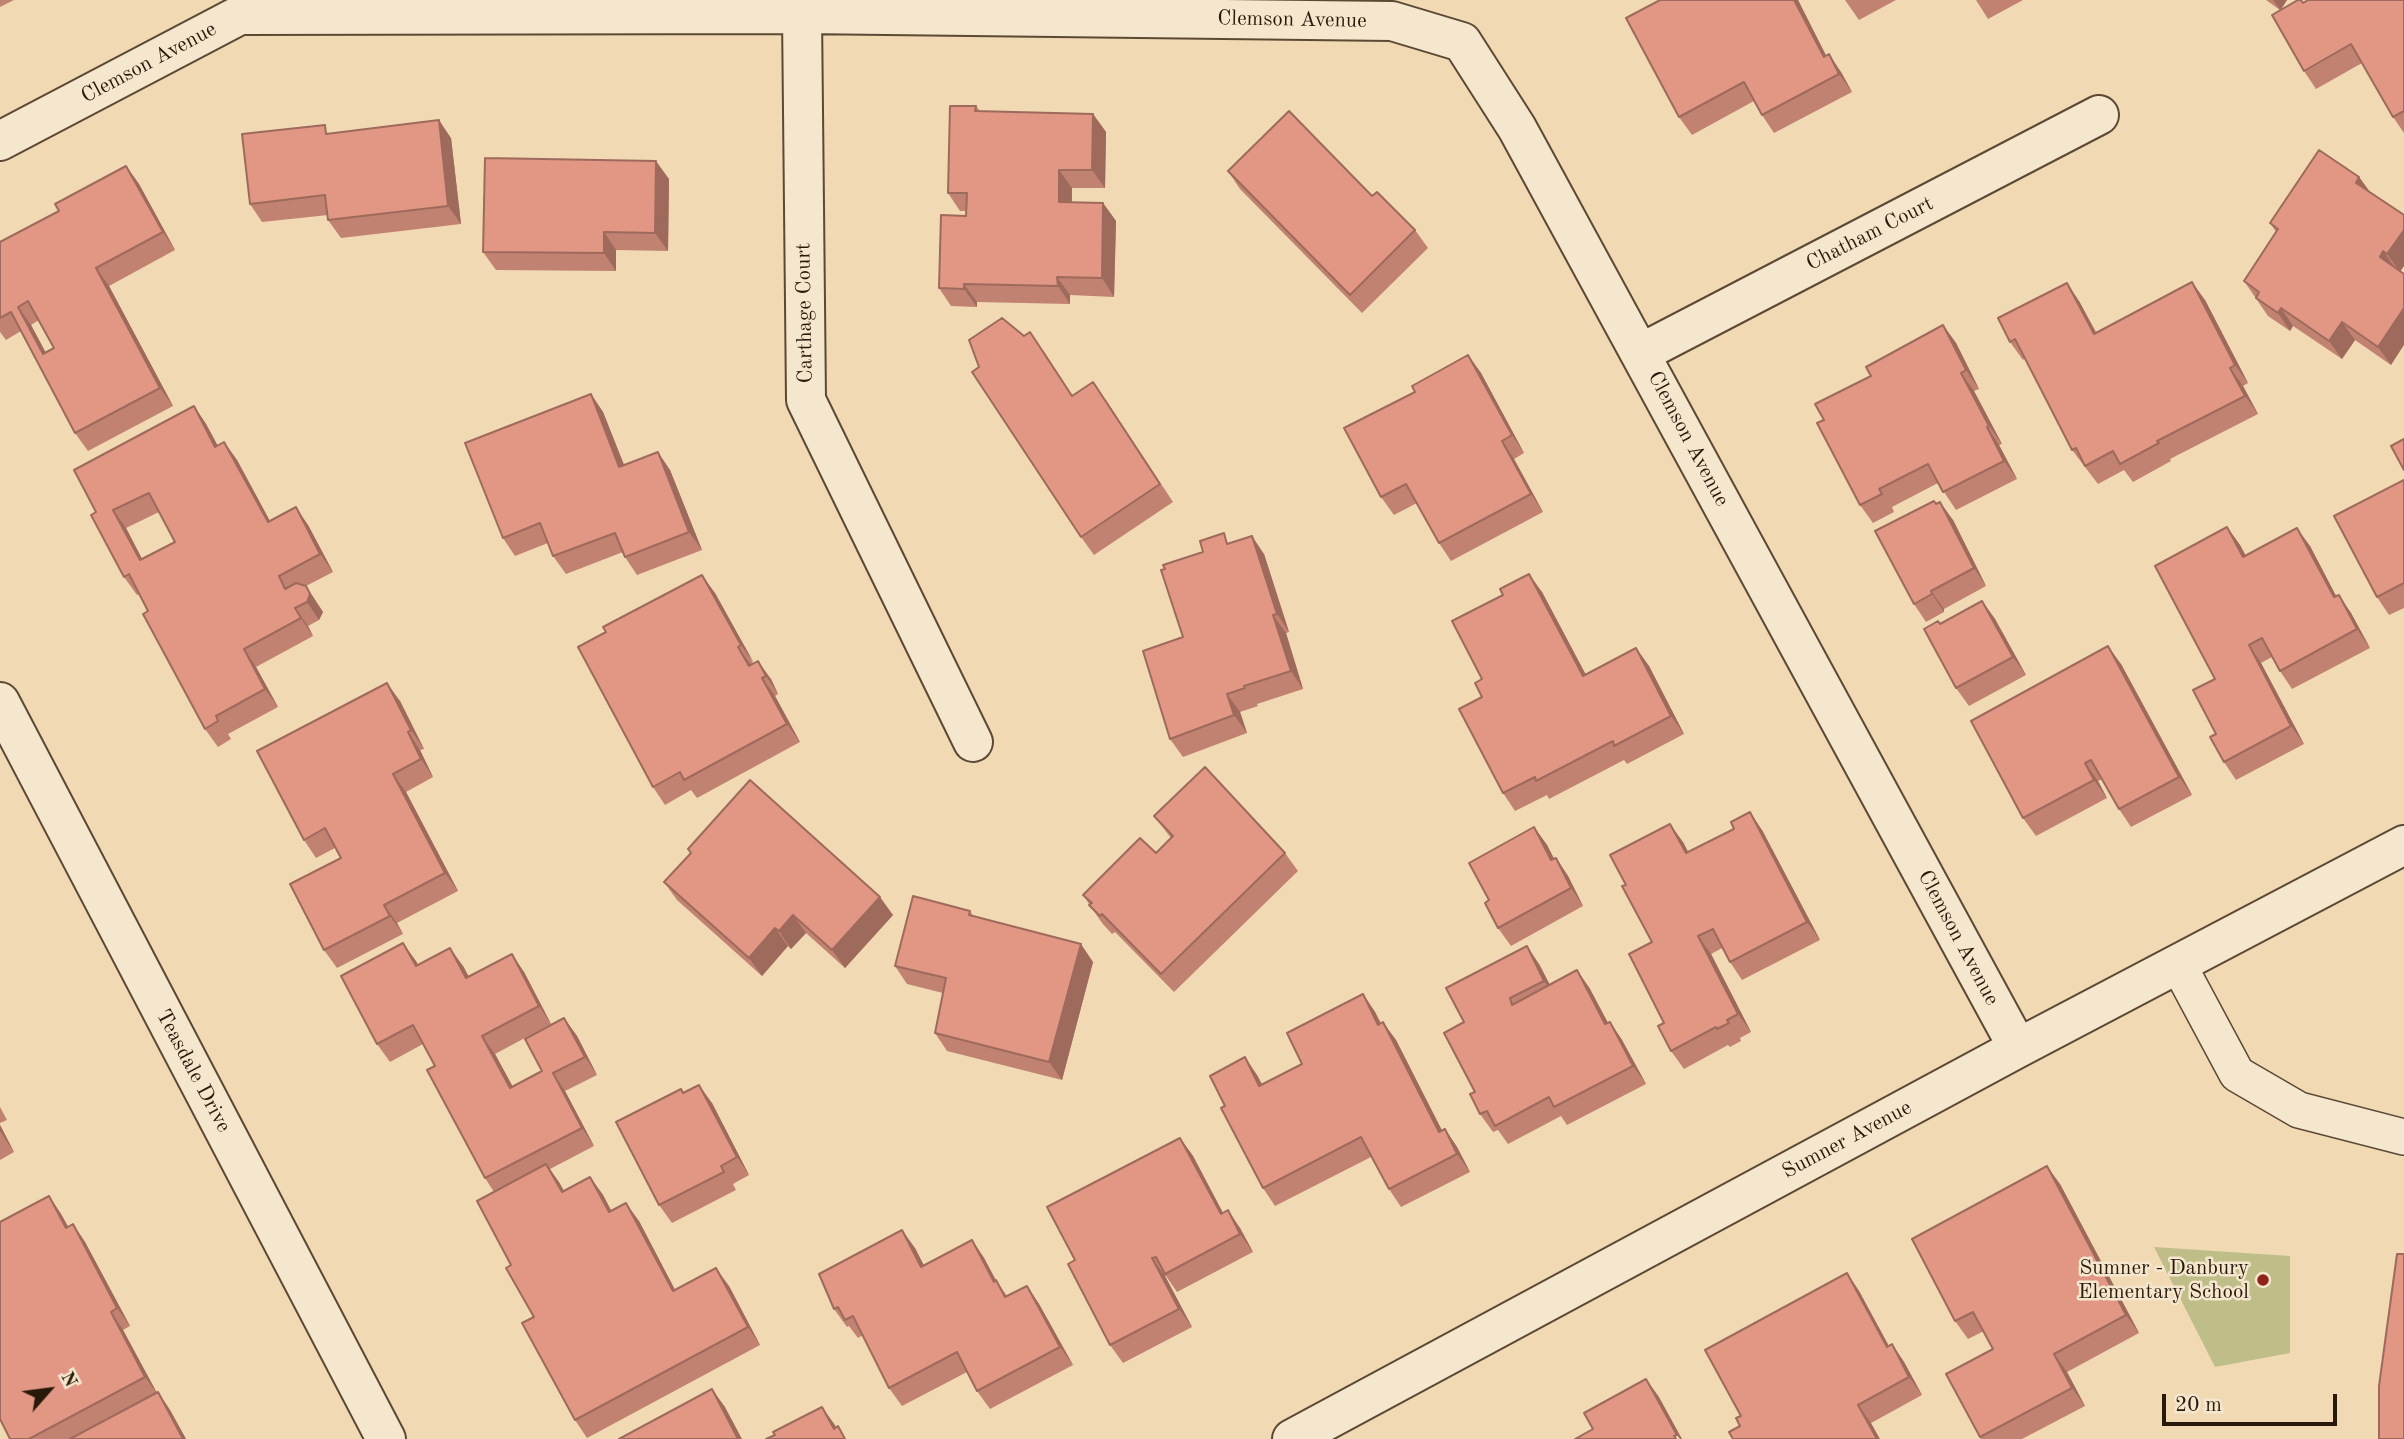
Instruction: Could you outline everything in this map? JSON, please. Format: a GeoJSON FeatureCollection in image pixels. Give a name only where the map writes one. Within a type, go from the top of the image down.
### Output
{"type":"FeatureCollection","features":[{"type":"Feature","properties":{"kind":"street","name":"Clemson Avenue"},"geometry":{"type":"LineString","coordinates":[[0,141],[240,15],[802,14],[1392,21],[1462,43],[1517,128],[2018,1048]]}},
{"type":"Feature","properties":{"kind":"street","name":"Carthage Court"},"geometry":{"type":"LineString","coordinates":[[802,14],[806,400],[973,742]]}},
{"type":"Feature","properties":{"kind":"street","name":"Chatham Court"},"geometry":{"type":"LineString","coordinates":[[1641,353],[2099,115]]}},
{"type":"Feature","properties":{"kind":"street","name":"Teasdale Drive"},"geometry":{"type":"LineString","coordinates":[[0,702],[386,1439]]}},
{"type":"Feature","properties":{"kind":"street","name":"Sumner Avenue"},"geometry":{"type":"LineString","coordinates":[[1292,1439],[1346,1427],[2018,1048],[2404,845]]}},
{"type":"Feature","properties":{"kind":"lane"},"geometry":{"type":"LineString","coordinates":[[2178,964],[2237,1074],[2299,1110],[2404,1137]]}},
{"type":"Feature","properties":{"kind":"shaded area"},"geometry":{"type":"Polygon","coordinates":[[[2154,1247],[2290,1256],[2290,1353],[2215,1367],[2154,1247]]]}},
{"type":"Feature","properties":{"kind":"building"},"geometry":{"type":"Polygon","coordinates":[[[1660,0],[1794,0],[1824,57],[1829,54],[1839,74],[1762,115],[1744,82],[1679,117],[1626,18],[1660,0]]]}},
{"type":"Feature","properties":{"kind":"building"},"geometry":{"type":"Polygon","coordinates":[[[2298,0],[2303,3],[2308,0],[2404,0],[2404,111],[2393,117],[2351,44],[2304,71],[2272,15],[2298,0]]]}},
{"type":"Feature","properties":{"kind":"building"},"geometry":{"type":"Polygon","coordinates":[[[950,106],[976,106],[975,111],[1093,114],[1092,170],[1059,170],[1059,202],[1103,203],[1102,278],[1057,277],[1058,286],[964,284],[964,289],[939,288],[941,215],[966,216],[967,193],[948,193],[950,106]]]}},
{"type":"Feature","properties":{"kind":"building"},"geometry":{"type":"Polygon","coordinates":[[[1289,111],[1372,196],[1377,192],[1415,230],[1350,295],[1228,171],[1289,111]]]}},
{"type":"Feature","properties":{"kind":"building"},"geometry":{"type":"Polygon","coordinates":[[[439,120],[448,206],[328,220],[325,195],[250,204],[242,134],[325,125],[326,134],[439,120]]]}},
{"type":"Feature","properties":{"kind":"building"},"geometry":{"type":"Polygon","coordinates":[[[2319,150],[2359,177],[2356,183],[2404,215],[2404,230],[2387,254],[2383,251],[2380,257],[2404,274],[2404,308],[2378,347],[2342,322],[2329,341],[2281,308],[2278,313],[2256,298],[2259,292],[2244,281],[2278,229],[2270,223],[2319,150]]]}},
{"type":"Feature","properties":{"kind":"building"},"geometry":{"type":"Polygon","coordinates":[[[485,158],[656,161],[655,233],[604,232],[604,253],[483,252],[485,158]]]}},
{"type":"Feature","properties":{"kind":"building"},"geometry":{"type":"Polygon","coordinates":[[[126,166],[163,232],[96,268],[160,388],[75,433],[11,312],[0,318],[0,242],[59,211],[55,204],[126,166]],[[28,301],[18,307],[43,354],[54,348],[28,301]]]}},
{"type":"Feature","properties":{"kind":"building"},"geometry":{"type":"Polygon","coordinates":[[[2192,282],[2235,365],[2230,368],[2245,396],[2157,441],[2159,443],[2120,464],[2113,451],[2085,466],[2076,448],[2072,450],[2015,339],[2010,342],[1998,318],[2067,283],[2094,334],[2192,282]]]}},
{"type":"Feature","properties":{"kind":"building"},"geometry":{"type":"Polygon","coordinates":[[[1002,318],[1024,336],[1030,332],[1072,396],[1093,382],[1160,484],[1081,537],[972,372],[979,367],[969,340],[1002,318]]]}},
{"type":"Feature","properties":{"kind":"building"},"geometry":{"type":"Polygon","coordinates":[[[1943,325],[1966,370],[1961,373],[2004,461],[1943,492],[1928,464],[1879,489],[1882,494],[1860,505],[1817,423],[1824,420],[1815,404],[1871,376],[1866,367],[1943,325]]]}},
{"type":"Feature","properties":{"kind":"building"},"geometry":{"type":"Polygon","coordinates":[[[1468,355],[1512,435],[1502,441],[1531,494],[1439,543],[1406,484],[1381,497],[1344,428],[1415,392],[1412,386],[1468,355]]]}},
{"type":"Feature","properties":{"kind":"building"},"geometry":{"type":"Polygon","coordinates":[[[591,394],[619,467],[658,452],[689,532],[625,557],[615,533],[553,556],[540,523],[503,538],[465,443],[591,394]]]}},
{"type":"Feature","properties":{"kind":"building"},"geometry":{"type":"Polygon","coordinates":[[[194,406],[215,447],[224,442],[268,522],[296,507],[320,554],[279,576],[285,589],[296,583],[306,586],[310,594],[307,602],[295,608],[301,618],[244,649],[265,689],[216,716],[218,721],[205,729],[143,614],[148,611],[129,574],[124,577],[91,515],[96,512],[74,470],[194,406]],[[149,493],[113,510],[140,560],[175,542],[149,493]]]}},
{"type":"Feature","properties":{"kind":"building"},"geometry":{"type":"Polygon","coordinates":[[[2404,439],[2404,470],[2391,446],[2404,439]]]}},
{"type":"Feature","properties":{"kind":"building"},"geometry":{"type":"Polygon","coordinates":[[[2404,480],[2404,583],[2377,597],[2334,516],[2404,480]]]}},
{"type":"Feature","properties":{"kind":"building"},"geometry":{"type":"Polygon","coordinates":[[[1934,501],[1936,504],[1940,502],[1974,568],[1931,591],[1932,594],[1914,604],[1875,531],[1934,501]]]}},
{"type":"Feature","properties":{"kind":"building"},"geometry":{"type":"Polygon","coordinates":[[[2227,527],[2243,557],[2297,528],[2334,597],[2339,595],[2357,629],[2280,671],[2262,638],[2249,645],[2291,726],[2224,762],[2210,737],[2216,734],[2193,690],[2215,679],[2155,566],[2227,527]]]}},
{"type":"Feature","properties":{"kind":"building"},"geometry":{"type":"Polygon","coordinates":[[[1224,533],[1227,544],[1252,536],[1277,614],[1273,615],[1291,671],[1227,694],[1234,715],[1170,739],[1143,651],[1183,637],[1161,570],[1165,569],[1163,565],[1203,552],[1200,541],[1224,533]]]}},
{"type":"Feature","properties":{"kind":"building"},"geometry":{"type":"Polygon","coordinates":[[[1529,574],[1583,676],[1636,648],[1671,716],[1614,746],[1613,741],[1536,781],[1535,777],[1503,793],[1459,709],[1482,697],[1475,683],[1482,679],[1452,621],[1503,595],[1500,589],[1529,574]]]}},
{"type":"Feature","properties":{"kind":"building"},"geometry":{"type":"Polygon","coordinates":[[[702,575],[741,645],[738,647],[749,666],[758,661],[766,676],[762,678],[787,724],[684,780],[680,772],[653,787],[578,647],[606,632],[603,627],[702,575]]]}},
{"type":"Feature","properties":{"kind":"building"},"geometry":{"type":"Polygon","coordinates":[[[1982,601],[2013,657],[1956,688],[1924,629],[1938,621],[1940,624],[1982,601]]]}},
{"type":"Feature","properties":{"kind":"building"},"geometry":{"type":"Polygon","coordinates":[[[2108,646],[2179,777],[2119,809],[2091,760],[2085,763],[2094,780],[2023,818],[1971,721],[2108,646]]]}},
{"type":"Feature","properties":{"kind":"building"},"geometry":{"type":"Polygon","coordinates":[[[387,683],[411,730],[408,732],[421,759],[393,774],[445,873],[384,905],[390,916],[324,950],[290,884],[341,858],[325,828],[304,840],[257,751],[387,683]]]}},
{"type":"Feature","properties":{"kind":"building"},"geometry":{"type":"Polygon","coordinates":[[[1205,767],[1285,853],[1161,974],[1102,914],[1100,916],[1089,905],[1092,903],[1083,895],[1140,838],[1156,853],[1173,836],[1154,816],[1205,767]]]}},
{"type":"Feature","properties":{"kind":"building"},"geometry":{"type":"Polygon","coordinates":[[[750,780],[880,897],[832,950],[793,915],[779,931],[775,928],[749,958],[664,882],[691,853],[688,849],[750,780]]]}},
{"type":"Feature","properties":{"kind":"building"},"geometry":{"type":"Polygon","coordinates":[[[1750,812],[1807,922],[1730,962],[1713,929],[1698,936],[1738,1014],[1727,1020],[1729,1023],[1671,1051],[1658,1026],[1664,1023],[1629,954],[1652,942],[1622,886],[1626,885],[1610,855],[1670,824],[1686,853],[1734,829],[1731,822],[1750,812]]]}},
{"type":"Feature","properties":{"kind":"building"},"geometry":{"type":"Polygon","coordinates":[[[1534,827],[1551,860],[1556,858],[1571,888],[1498,928],[1485,903],[1489,900],[1469,863],[1534,827]]]}},
{"type":"Feature","properties":{"kind":"building"},"geometry":{"type":"Polygon","coordinates":[[[913,896],[970,911],[969,915],[1081,944],[1049,1062],[935,1033],[946,978],[895,966],[913,896]]]}},
{"type":"Feature","properties":{"kind":"building"},"geometry":{"type":"Polygon","coordinates":[[[403,943],[416,966],[450,948],[466,978],[512,954],[539,1006],[482,1036],[510,1088],[542,1071],[525,1039],[564,1018],[585,1057],[553,1073],[582,1128],[485,1178],[427,1070],[435,1066],[413,1025],[377,1044],[341,976],[403,943]]]}},
{"type":"Feature","properties":{"kind":"building"},"geometry":{"type":"Polygon","coordinates":[[[1527,946],[1544,981],[1510,998],[1512,1005],[1577,970],[1605,1024],[1610,1022],[1633,1066],[1554,1107],[1549,1097],[1495,1126],[1487,1111],[1480,1114],[1470,1094],[1475,1092],[1444,1033],[1464,1022],[1446,988],[1527,946]]]}},
{"type":"Feature","properties":{"kind":"building"},"geometry":{"type":"Polygon","coordinates":[[[1363,994],[1378,1025],[1383,1022],[1439,1132],[1445,1129],[1457,1154],[1389,1189],[1361,1137],[1263,1188],[1221,1108],[1225,1106],[1210,1076],[1245,1057],[1259,1086],[1302,1064],[1287,1033],[1363,994]]]}},
{"type":"Feature","properties":{"kind":"building"},"geometry":{"type":"Polygon","coordinates":[[[699,1085],[737,1157],[721,1166],[724,1172],[659,1205],[616,1122],[681,1089],[683,1093],[699,1085]]]}},
{"type":"Feature","properties":{"kind":"building"},"geometry":{"type":"Polygon","coordinates":[[[1180,1138],[1221,1214],[1228,1210],[1240,1234],[1165,1274],[1156,1257],[1152,1258],[1179,1309],[1110,1345],[1068,1264],[1075,1260],[1047,1207],[1180,1138]]]}},
{"type":"Feature","properties":{"kind":"building"},"geometry":{"type":"Polygon","coordinates":[[[546,1164],[562,1192],[590,1177],[609,1212],[626,1203],[673,1291],[716,1268],[748,1327],[575,1420],[522,1323],[534,1317],[506,1268],[511,1265],[477,1201],[546,1164]]]}},
{"type":"Feature","properties":{"kind":"building"},"geometry":{"type":"Polygon","coordinates":[[[2047,1166],[2126,1315],[2054,1354],[2072,1388],[1980,1437],[1946,1374],[1993,1349],[1973,1312],[1955,1321],[1912,1239],[2047,1166]]]}},
{"type":"Feature","properties":{"kind":"building"},"geometry":{"type":"Polygon","coordinates":[[[49,1196],[66,1228],[73,1224],[117,1308],[111,1312],[145,1377],[29,1439],[10,1439],[0,1419],[0,1222],[49,1196]]]}},
{"type":"Feature","properties":{"kind":"building"},"geometry":{"type":"Polygon","coordinates":[[[902,1230],[921,1267],[972,1240],[1005,1297],[1027,1286],[1060,1347],[977,1391],[957,1352],[889,1388],[853,1316],[845,1320],[838,1307],[834,1309],[819,1274],[902,1230]]]}},
{"type":"Feature","properties":{"kind":"building"},"geometry":{"type":"Polygon","coordinates":[[[2397,1254],[2404,1254],[2404,1439],[2379,1439],[2379,1386],[2397,1254]]]}},
{"type":"Feature","properties":{"kind":"building"},"geometry":{"type":"Polygon","coordinates":[[[1847,1273],[1887,1347],[1892,1344],[1909,1377],[1858,1405],[1877,1439],[1733,1439],[1729,1432],[1740,1426],[1736,1418],[1741,1416],[1705,1350],[1847,1273]]]}},
{"type":"Feature","properties":{"kind":"building"},"geometry":{"type":"Polygon","coordinates":[[[1646,1379],[1677,1435],[1674,1436],[1676,1439],[1575,1439],[1593,1429],[1584,1413],[1646,1379]]]}},
{"type":"Feature","properties":{"kind":"building"},"geometry":{"type":"Polygon","coordinates":[[[712,1389],[738,1439],[619,1439],[712,1389]]]}},
{"type":"Feature","properties":{"kind":"building"},"geometry":{"type":"Polygon","coordinates":[[[158,1392],[183,1439],[70,1439],[158,1392]]]}},
{"type":"Feature","properties":{"kind":"building"},"geometry":{"type":"Polygon","coordinates":[[[822,1407],[834,1429],[838,1426],[845,1439],[766,1439],[775,1435],[773,1432],[822,1407]]]}},
{"type":"Feature","properties":{"kind":"place","name":"Sumner - Danbury Elementary School"},"geometry":{"type":"Point","coordinates":[2263,1280]}}]}
